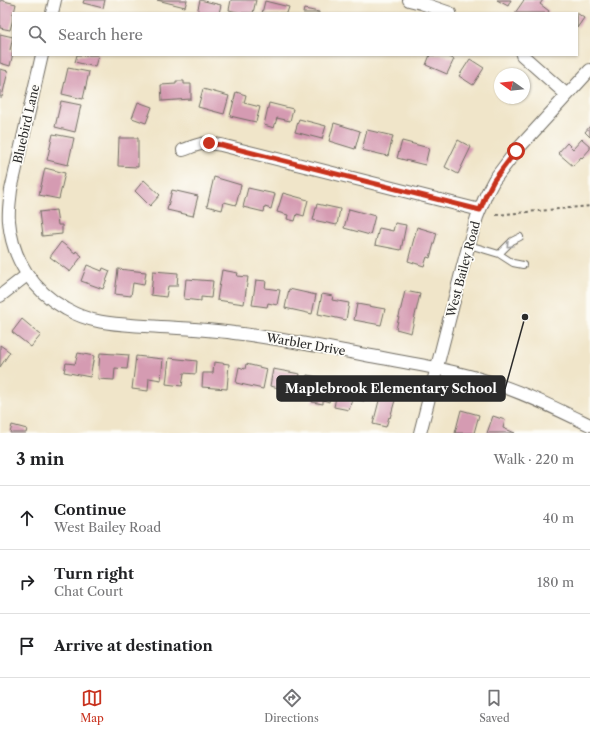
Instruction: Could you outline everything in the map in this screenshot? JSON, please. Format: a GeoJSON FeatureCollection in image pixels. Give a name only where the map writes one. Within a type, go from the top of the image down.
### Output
{"type":"FeatureCollection","features":[{"type":"Feature","properties":{"kind":"street"},"geometry":{"type":"LineString","coordinates":[[52,12],[55,0]]}},
{"type":"Feature","properties":{"kind":"street"},"geometry":{"type":"LineString","coordinates":[[409,0],[447,12]]}},
{"type":"Feature","properties":{"kind":"street","name":"Bluebird Lane"},"geometry":{"type":"LineString","coordinates":[[27,275],[17,256],[11,235],[9,204],[42,56]]}},
{"type":"Feature","properties":{"kind":"street"},"geometry":{"type":"LineString","coordinates":[[523,56],[567,96]]}},
{"type":"Feature","properties":{"kind":"street","name":"West Bailey Road"},"geometry":{"type":"LineString","coordinates":[[420,433],[469,245],[480,210],[489,190],[494,180],[516,151],[590,70]]}},
{"type":"Feature","properties":{"kind":"street"},"geometry":{"type":"LineString","coordinates":[[183,150],[202,143],[221,145],[480,210]]}},
{"type":"Feature","properties":{"kind":"street"},"geometry":{"type":"LineString","coordinates":[[0,296],[27,275]]}},
{"type":"Feature","properties":{"kind":"street","name":"Warbler Drive"},"geometry":{"type":"LineString","coordinates":[[27,275],[40,290],[56,304],[79,316],[94,321],[115,324],[232,332],[263,336],[416,364],[479,378],[497,384],[550,405],[590,425]]}},
{"type":"Feature","properties":{"kind":"lane"},"geometry":{"type":"LineString","coordinates":[[499,254],[512,241],[520,237]]}},
{"type":"Feature","properties":{"kind":"lane"},"geometry":{"type":"LineString","coordinates":[[469,245],[499,254],[513,262],[523,265]]}},
{"type":"Feature","properties":{"kind":"path"},"geometry":{"type":"LineString","coordinates":[[496,215],[590,206]]}},
{"type":"Feature","properties":{"kind":"building"},"geometry":{"type":"Polygon","coordinates":[[[0,0],[16,4],[14,12],[12,12],[10,30],[0,28],[0,0]]]}},
{"type":"Feature","properties":{"kind":"building"},"geometry":{"type":"Polygon","coordinates":[[[84,0],[105,0],[103,8],[83,3],[84,0]]]}},
{"type":"Feature","properties":{"kind":"building"},"geometry":{"type":"Polygon","coordinates":[[[157,0],[187,0],[185,7],[157,0]]]}},
{"type":"Feature","properties":{"kind":"building"},"geometry":{"type":"Polygon","coordinates":[[[200,0],[221,5],[219,12],[197,12],[200,0]]]}},
{"type":"Feature","properties":{"kind":"building"},"geometry":{"type":"Polygon","coordinates":[[[231,0],[256,0],[253,12],[237,12],[229,10],[231,0]]]}},
{"type":"Feature","properties":{"kind":"building"},"geometry":{"type":"Polygon","coordinates":[[[497,0],[511,0],[508,6],[497,0]]]}},
{"type":"Feature","properties":{"kind":"building"},"geometry":{"type":"Polygon","coordinates":[[[524,0],[543,0],[540,4],[549,11],[548,12],[516,12],[524,0]]]}},
{"type":"Feature","properties":{"kind":"building"},"geometry":{"type":"Polygon","coordinates":[[[265,1],[289,7],[287,12],[262,12],[265,1]]]}},
{"type":"Feature","properties":{"kind":"building"},"geometry":{"type":"Polygon","coordinates":[[[304,9],[319,12],[303,12],[304,9]]]}},
{"type":"Feature","properties":{"kind":"building"},"geometry":{"type":"Polygon","coordinates":[[[578,14],[584,18],[578,27],[578,14]]]}},
{"type":"Feature","properties":{"kind":"building"},"geometry":{"type":"Polygon","coordinates":[[[0,34],[12,37],[10,50],[12,51],[12,56],[10,66],[0,63],[0,34]]]}},
{"type":"Feature","properties":{"kind":"building"},"geometry":{"type":"Polygon","coordinates":[[[77,56],[98,56],[95,67],[75,62],[77,56]]]}},
{"type":"Feature","properties":{"kind":"building"},"geometry":{"type":"Polygon","coordinates":[[[430,56],[447,56],[454,59],[447,74],[426,65],[430,56]]]}},
{"type":"Feature","properties":{"kind":"building"},"geometry":{"type":"Polygon","coordinates":[[[470,59],[484,68],[473,85],[459,76],[470,59]]]}},
{"type":"Feature","properties":{"kind":"building"},"geometry":{"type":"Polygon","coordinates":[[[68,68],[89,72],[83,99],[62,94],[68,68]]]}},
{"type":"Feature","properties":{"kind":"building"},"geometry":{"type":"Polygon","coordinates":[[[0,69],[8,71],[2,97],[0,97],[0,69]]]}},
{"type":"Feature","properties":{"kind":"building"},"geometry":{"type":"Polygon","coordinates":[[[176,81],[184,81],[184,84],[191,84],[191,99],[162,101],[161,85],[176,84],[176,81]]]}},
{"type":"Feature","properties":{"kind":"building"},"geometry":{"type":"Polygon","coordinates":[[[203,89],[229,96],[224,114],[198,107],[203,89]]]}},
{"type":"Feature","properties":{"kind":"building"},"geometry":{"type":"Polygon","coordinates":[[[236,92],[246,95],[244,103],[260,107],[256,122],[230,116],[236,92]]]}},
{"type":"Feature","properties":{"kind":"building"},"geometry":{"type":"Polygon","coordinates":[[[61,101],[81,105],[75,132],[55,127],[61,101]]]}},
{"type":"Feature","properties":{"kind":"building"},"geometry":{"type":"Polygon","coordinates":[[[138,102],[152,107],[146,123],[132,118],[138,102]]]}},
{"type":"Feature","properties":{"kind":"building"},"geometry":{"type":"Polygon","coordinates":[[[269,103],[293,109],[290,121],[277,118],[274,128],[264,125],[269,103]]]}},
{"type":"Feature","properties":{"kind":"building"},"geometry":{"type":"Polygon","coordinates":[[[299,119],[326,126],[322,139],[295,132],[299,119]]]}},
{"type":"Feature","properties":{"kind":"building"},"geometry":{"type":"Polygon","coordinates":[[[334,123],[360,131],[355,149],[329,141],[334,123]]]}},
{"type":"Feature","properties":{"kind":"building"},"geometry":{"type":"Polygon","coordinates":[[[590,126],[590,137],[585,132],[590,126]]]}},
{"type":"Feature","properties":{"kind":"building"},"geometry":{"type":"Polygon","coordinates":[[[367,130],[393,136],[388,156],[362,150],[367,130]]]}},
{"type":"Feature","properties":{"kind":"building"},"geometry":{"type":"Polygon","coordinates":[[[53,134],[74,138],[68,165],[47,160],[53,134]]]}},
{"type":"Feature","properties":{"kind":"building"},"geometry":{"type":"Polygon","coordinates":[[[119,138],[138,138],[138,167],[118,166],[119,138]]]}},
{"type":"Feature","properties":{"kind":"building"},"geometry":{"type":"Polygon","coordinates":[[[582,139],[590,146],[590,149],[573,166],[558,153],[567,143],[573,149],[582,139]]]}},
{"type":"Feature","properties":{"kind":"building"},"geometry":{"type":"Polygon","coordinates":[[[458,140],[471,147],[458,174],[445,167],[458,140]]]}},
{"type":"Feature","properties":{"kind":"building"},"geometry":{"type":"Polygon","coordinates":[[[402,141],[429,148],[425,165],[397,158],[402,141]]]}},
{"type":"Feature","properties":{"kind":"building"},"geometry":{"type":"Polygon","coordinates":[[[45,168],[65,173],[59,199],[39,195],[45,168]]]}},
{"type":"Feature","properties":{"kind":"building"},"geometry":{"type":"Polygon","coordinates":[[[214,177],[241,185],[236,205],[224,202],[222,210],[207,206],[214,177]]]}},
{"type":"Feature","properties":{"kind":"building"},"geometry":{"type":"Polygon","coordinates":[[[144,180],[160,195],[150,206],[135,191],[144,180]]]}},
{"type":"Feature","properties":{"kind":"building"},"geometry":{"type":"Polygon","coordinates":[[[248,188],[275,194],[271,209],[265,207],[264,212],[243,207],[248,188]]]}},
{"type":"Feature","properties":{"kind":"building"},"geometry":{"type":"Polygon","coordinates":[[[172,190],[198,196],[193,216],[167,210],[172,190]]]}},
{"type":"Feature","properties":{"kind":"building"},"geometry":{"type":"Polygon","coordinates":[[[283,193],[308,200],[304,216],[297,214],[295,221],[287,219],[288,215],[277,212],[283,193]]]}},
{"type":"Feature","properties":{"kind":"building"},"geometry":{"type":"Polygon","coordinates":[[[317,204],[340,209],[337,225],[313,220],[317,204]]]}},
{"type":"Feature","properties":{"kind":"building"},"geometry":{"type":"Polygon","coordinates":[[[349,209],[375,216],[370,235],[344,228],[349,209]]]}},
{"type":"Feature","properties":{"kind":"building"},"geometry":{"type":"Polygon","coordinates":[[[56,210],[58,225],[62,225],[62,234],[42,236],[39,212],[56,210]]]}},
{"type":"Feature","properties":{"kind":"building"},"geometry":{"type":"Polygon","coordinates":[[[395,223],[406,225],[401,250],[375,245],[379,228],[393,231],[395,223]]]}},
{"type":"Feature","properties":{"kind":"building"},"geometry":{"type":"Polygon","coordinates":[[[417,227],[437,233],[430,258],[427,257],[424,266],[408,261],[417,227]]]}},
{"type":"Feature","properties":{"kind":"building"},"geometry":{"type":"Polygon","coordinates":[[[61,242],[75,253],[76,251],[82,256],[70,272],[50,257],[61,242]]]}},
{"type":"Feature","properties":{"kind":"building"},"geometry":{"type":"Polygon","coordinates":[[[87,265],[102,271],[103,268],[110,271],[103,289],[81,281],[87,265]]]}},
{"type":"Feature","properties":{"kind":"building"},"geometry":{"type":"Polygon","coordinates":[[[118,269],[146,272],[144,285],[133,283],[131,296],[115,294],[118,269]]]}},
{"type":"Feature","properties":{"kind":"building"},"geometry":{"type":"Polygon","coordinates":[[[222,270],[238,273],[237,276],[248,277],[244,304],[217,300],[222,270]]]}},
{"type":"Feature","properties":{"kind":"building"},"geometry":{"type":"Polygon","coordinates":[[[153,271],[178,273],[177,286],[168,286],[166,297],[151,295],[153,271]]]}},
{"type":"Feature","properties":{"kind":"building"},"geometry":{"type":"Polygon","coordinates":[[[186,279],[213,281],[211,298],[201,297],[201,301],[184,299],[186,279]]]}},
{"type":"Feature","properties":{"kind":"building"},"geometry":{"type":"Polygon","coordinates":[[[256,280],[266,281],[265,288],[280,290],[277,305],[268,303],[267,307],[252,305],[256,280]]]}},
{"type":"Feature","properties":{"kind":"building"},"geometry":{"type":"Polygon","coordinates":[[[289,289],[316,295],[312,314],[285,308],[289,289]]]}},
{"type":"Feature","properties":{"kind":"building"},"geometry":{"type":"Polygon","coordinates":[[[405,291],[420,294],[411,333],[396,329],[405,291]]]}},
{"type":"Feature","properties":{"kind":"building"},"geometry":{"type":"Polygon","coordinates":[[[322,294],[333,296],[332,300],[349,303],[346,320],[318,314],[322,294]]]}},
{"type":"Feature","properties":{"kind":"building"},"geometry":{"type":"Polygon","coordinates":[[[357,304],[385,309],[381,325],[354,320],[357,304]]]}},
{"type":"Feature","properties":{"kind":"building"},"geometry":{"type":"Polygon","coordinates":[[[22,319],[41,335],[31,347],[12,332],[22,319]]]}},
{"type":"Feature","properties":{"kind":"building"},"geometry":{"type":"Polygon","coordinates":[[[0,345],[10,352],[0,367],[0,345]]]}},
{"type":"Feature","properties":{"kind":"building"},"geometry":{"type":"Polygon","coordinates":[[[78,353],[94,356],[90,377],[64,372],[66,363],[75,364],[78,353]]]}},
{"type":"Feature","properties":{"kind":"building"},"geometry":{"type":"Polygon","coordinates":[[[100,353],[129,355],[127,369],[115,368],[114,380],[98,379],[100,353]]]}},
{"type":"Feature","properties":{"kind":"building"},"geometry":{"type":"Polygon","coordinates":[[[136,356],[163,359],[161,380],[149,378],[148,391],[132,389],[136,356]]]}},
{"type":"Feature","properties":{"kind":"building"},"geometry":{"type":"Polygon","coordinates":[[[169,358],[197,361],[196,374],[184,373],[182,386],[166,384],[169,358]]]}},
{"type":"Feature","properties":{"kind":"building"},"geometry":{"type":"Polygon","coordinates":[[[214,362],[229,364],[227,389],[202,387],[203,373],[213,373],[214,362]]]}},
{"type":"Feature","properties":{"kind":"building"},"geometry":{"type":"Polygon","coordinates":[[[246,364],[267,369],[263,389],[236,383],[239,367],[245,369],[246,364]]]}},
{"type":"Feature","properties":{"kind":"building"},"geometry":{"type":"Polygon","coordinates":[[[273,369],[300,374],[295,394],[287,392],[288,390],[270,386],[273,369]]]}},
{"type":"Feature","properties":{"kind":"building"},"geometry":{"type":"Polygon","coordinates":[[[307,375],[334,380],[329,402],[323,400],[323,404],[312,402],[314,395],[303,392],[307,375]]]}},
{"type":"Feature","properties":{"kind":"building"},"geometry":{"type":"Polygon","coordinates":[[[339,382],[367,387],[364,401],[352,399],[349,410],[334,407],[339,382]]]}},
{"type":"Feature","properties":{"kind":"building"},"geometry":{"type":"Polygon","coordinates":[[[382,389],[397,393],[386,427],[373,424],[382,389]]]}},
{"type":"Feature","properties":{"kind":"building"},"geometry":{"type":"Polygon","coordinates":[[[461,410],[479,415],[474,433],[455,433],[461,410]]]}},
{"type":"Feature","properties":{"kind":"building"},"geometry":{"type":"Polygon","coordinates":[[[493,416],[505,420],[503,428],[515,433],[487,433],[493,416]]]}},
{"type":"Feature","properties":{"kind":"building"},"geometry":{"type":"Polygon","coordinates":[[[12,425],[27,429],[26,433],[10,433],[12,425]]]}},
{"type":"Feature","properties":{"kind":"place","name":"Maplebrook Elementary School"},"geometry":{"type":"Point","coordinates":[525,317]}},
{"type":"Feature","properties":{"kind":"route"},"geometry":{"type":"LineString","coordinates":[[209,143],[480,210],[494,180],[516,151]]}}]}
